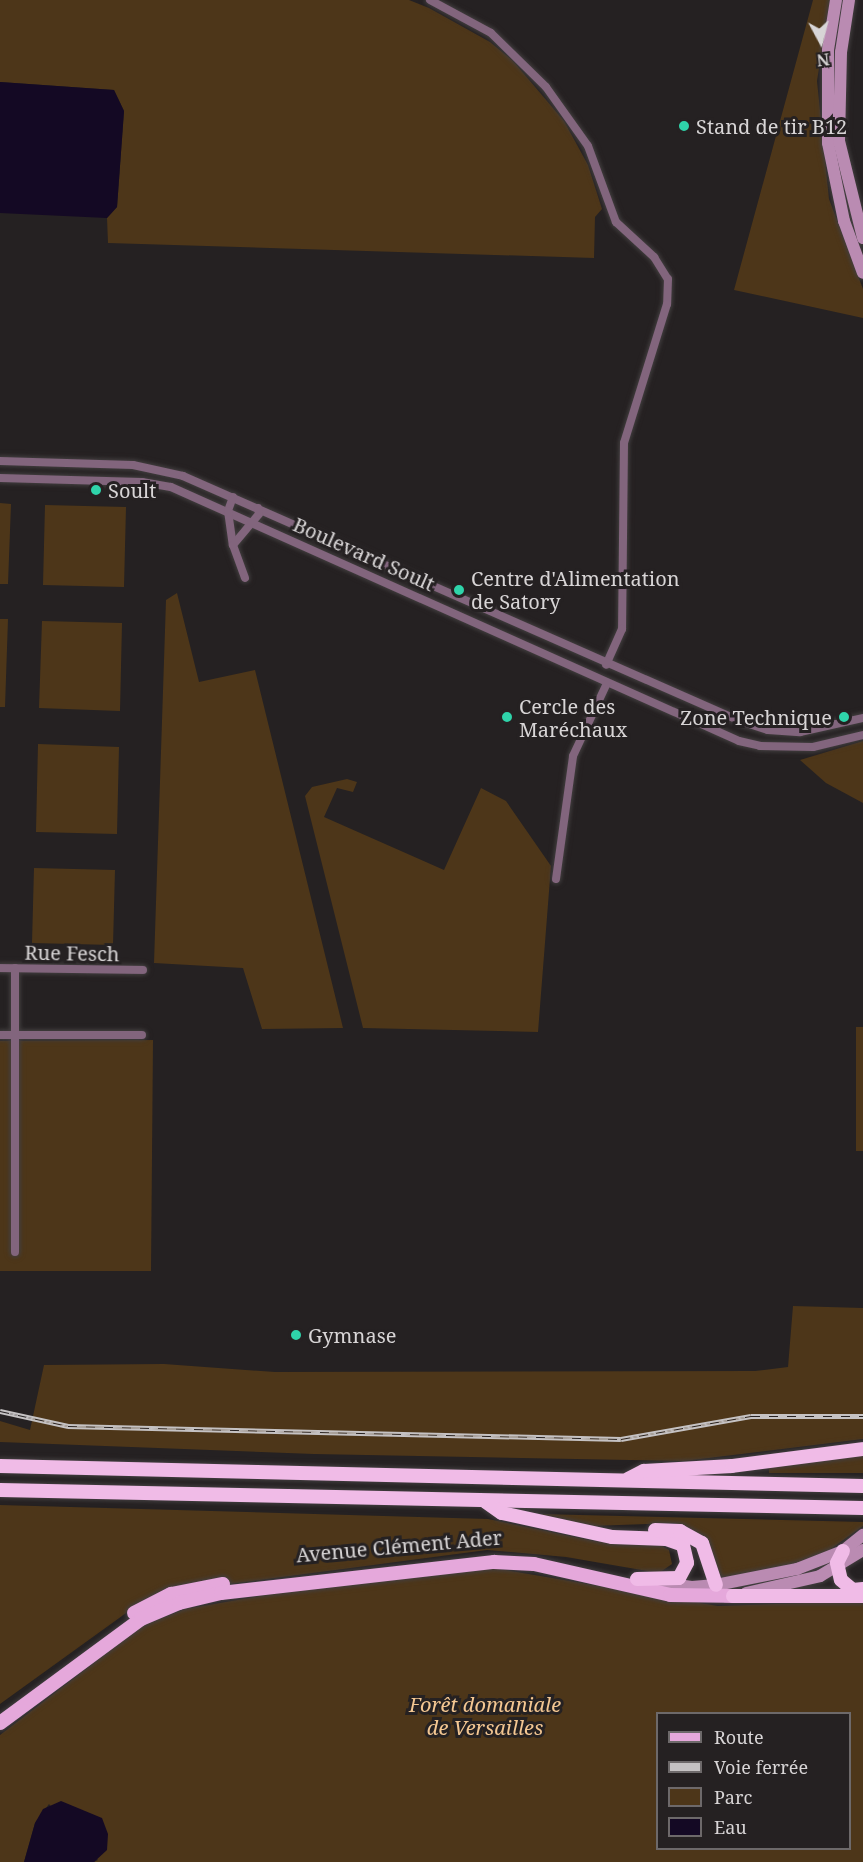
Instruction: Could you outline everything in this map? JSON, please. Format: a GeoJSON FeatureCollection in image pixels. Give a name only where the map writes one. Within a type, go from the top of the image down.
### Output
{"type":"FeatureCollection","features":[{"type":"Feature","properties":{"kind":"highway"},"geometry":{"type":"LineString","coordinates":[[623,1481],[644,1472],[732,1466],[863,1449]]}},
{"type":"Feature","properties":{"kind":"highway"},"geometry":{"type":"LineString","coordinates":[[0,1466],[863,1486]]}},
{"type":"Feature","properties":{"kind":"highway"},"geometry":{"type":"LineString","coordinates":[[0,1490],[486,1502],[863,1508]]}},
{"type":"Feature","properties":{"kind":"highway"},"geometry":{"type":"LineString","coordinates":[[486,1502],[502,1513],[593,1531],[612,1537],[666,1539],[683,1545],[687,1563],[679,1578],[638,1579]]}},
{"type":"Feature","properties":{"kind":"highway"},"geometry":{"type":"LineString","coordinates":[[593,1531],[680,1531],[692,1535],[708,1555],[716,1585]]}},
{"type":"Feature","properties":{"kind":"highway"},"geometry":{"type":"LineString","coordinates":[[843,1551],[838,1569],[845,1586],[863,1589]]}},
{"type":"Feature","properties":{"kind":"highway"},"geometry":{"type":"LineString","coordinates":[[733,1596],[863,1596]]}},
{"type":"Feature","properties":{"kind":"main road"},"geometry":{"type":"LineString","coordinates":[[836,0],[828,50],[828,143],[844,221],[863,273]]}},
{"type":"Feature","properties":{"kind":"main road"},"geometry":{"type":"LineString","coordinates":[[849,0],[841,52],[839,141],[863,238]]}},
{"type":"Feature","properties":{"kind":"main road","name":"Avenue Clément Ader"},"geometry":{"type":"LineString","coordinates":[[0,1712],[135,1612],[171,1594],[203,1587],[495,1553],[531,1556],[638,1579],[692,1587],[716,1585],[797,1569],[843,1551],[863,1534]]}},
{"type":"Feature","properties":{"kind":"main road","name":"Avenue Clément Ader"},"geometry":{"type":"LineString","coordinates":[[0,1723],[141,1619],[179,1603],[221,1593],[494,1562],[534,1564],[670,1595],[733,1596],[801,1582],[838,1569],[863,1550]]}},
{"type":"Feature","properties":{"kind":"main road"},"geometry":{"type":"LineString","coordinates":[[716,1585],[733,1596]]}},
{"type":"Feature","properties":{"kind":"street"},"geometry":{"type":"LineString","coordinates":[[430,0],[490,33],[546,87],[588,146],[616,222],[654,257],[668,279],[667,304],[624,443],[622,629],[606,665]]}},
{"type":"Feature","properties":{"kind":"street","name":"Boulevard Soult"},"geometry":{"type":"LineString","coordinates":[[0,460],[157,468],[233,497],[718,714],[768,730],[800,732],[863,718]]}},
{"type":"Feature","properties":{"kind":"street","name":"Boulevard Soult"},"geometry":{"type":"LineString","coordinates":[[0,478],[142,482],[171,487],[254,522],[722,735],[760,746],[813,747],[863,735]]}},
{"type":"Feature","properties":{"kind":"street"},"geometry":{"type":"LineString","coordinates":[[233,497],[228,511],[233,545],[244,578]]}},
{"type":"Feature","properties":{"kind":"street"},"geometry":{"type":"LineString","coordinates":[[233,545],[254,522],[258,508]]}},
{"type":"Feature","properties":{"kind":"street"},"geometry":{"type":"LineString","coordinates":[[556,879],[573,756],[607,683]]}},
{"type":"Feature","properties":{"kind":"street","name":"Rue Fesch"},"geometry":{"type":"LineString","coordinates":[[0,968],[143,970]]}},
{"type":"Feature","properties":{"kind":"street"},"geometry":{"type":"LineString","coordinates":[[15,968],[15,1252]]}},
{"type":"Feature","properties":{"kind":"street"},"geometry":{"type":"LineString","coordinates":[[0,1035],[142,1035]]}},
{"type":"Feature","properties":{"kind":"green space"},"geometry":{"type":"Polygon","coordinates":[[[0,0],[409,0],[429,8],[490,42],[513,61],[564,121],[588,165],[602,209],[595,217],[594,258],[108,243],[107,218],[117,207],[124,111],[114,90],[0,82],[0,0]]]}},
{"type":"Feature","properties":{"kind":"green space"},"geometry":{"type":"Polygon","coordinates":[[[813,0],[830,0],[817,81],[829,199],[863,289],[863,318],[734,290],[813,0]]]}},
{"type":"Feature","properties":{"kind":"green space"},"geometry":{"type":"Polygon","coordinates":[[[0,503],[11,504],[8,584],[0,584],[0,503]]]}},
{"type":"Feature","properties":{"kind":"green space"},"geometry":{"type":"Polygon","coordinates":[[[45,505],[126,507],[124,587],[43,585],[45,505]]]}},
{"type":"Feature","properties":{"kind":"green space"},"geometry":{"type":"Polygon","coordinates":[[[177,593],[199,682],[255,670],[343,1028],[262,1029],[243,968],[154,963],[166,600],[177,593]]]}},
{"type":"Feature","properties":{"kind":"green space"},"geometry":{"type":"Polygon","coordinates":[[[0,619],[8,619],[5,707],[0,707],[0,619]]]}},
{"type":"Feature","properties":{"kind":"green space"},"geometry":{"type":"Polygon","coordinates":[[[42,621],[122,623],[120,711],[39,708],[42,621]]]}},
{"type":"Feature","properties":{"kind":"green space"},"geometry":{"type":"Polygon","coordinates":[[[863,741],[863,803],[826,783],[800,760],[863,741]]]}},
{"type":"Feature","properties":{"kind":"green space"},"geometry":{"type":"Polygon","coordinates":[[[38,744],[119,747],[117,834],[36,832],[38,744]]]}},
{"type":"Feature","properties":{"kind":"green space"},"geometry":{"type":"Polygon","coordinates":[[[347,779],[357,782],[353,792],[337,788],[324,817],[444,870],[481,788],[506,801],[551,866],[538,1032],[363,1028],[305,796],[312,787],[347,779]]]}},
{"type":"Feature","properties":{"kind":"green space"},"geometry":{"type":"Polygon","coordinates":[[[34,868],[115,870],[113,945],[32,943],[34,868]]]}},
{"type":"Feature","properties":{"kind":"green space"},"geometry":{"type":"Polygon","coordinates":[[[856,1027],[863,1027],[863,1151],[856,1151],[856,1027]]]}},
{"type":"Feature","properties":{"kind":"green space"},"geometry":{"type":"Polygon","coordinates":[[[153,1040],[151,1271],[0,1271],[0,1041],[153,1040]]]}},
{"type":"Feature","properties":{"kind":"green space"},"geometry":{"type":"Polygon","coordinates":[[[793,1306],[863,1308],[863,1439],[684,1461],[314,1454],[0,1442],[0,1421],[30,1430],[44,1365],[164,1364],[275,1372],[755,1371],[788,1367],[793,1306]]]}},
{"type":"Feature","properties":{"kind":"green space"},"geometry":{"type":"Polygon","coordinates":[[[863,1453],[863,1473],[769,1473],[769,1465],[863,1453]]]}},
{"type":"Feature","properties":{"kind":"green space"},"geometry":{"type":"Polygon","coordinates":[[[0,1505],[488,1519],[594,1541],[662,1546],[669,1550],[672,1564],[659,1573],[566,1557],[487,1550],[183,1590],[133,1608],[0,1704],[0,1505]]]}},
{"type":"Feature","properties":{"kind":"green space"},"geometry":{"type":"Polygon","coordinates":[[[539,1514],[863,1522],[863,1526],[818,1558],[717,1582],[700,1537],[690,1528],[674,1523],[592,1526],[539,1514]]]}},
{"type":"Feature","properties":{"kind":"green space","name":"Forêt domaniale de Versailles"},"geometry":{"type":"Polygon","coordinates":[[[493,1568],[718,1606],[863,1601],[863,1862],[94,1862],[98,1860],[49,1804],[35,1823],[24,1862],[0,1862],[0,1735],[142,1626],[185,1609],[324,1585],[493,1568]]]}},
{"type":"Feature","properties":{"kind":"water"},"geometry":{"type":"Polygon","coordinates":[[[0,82],[114,90],[124,111],[117,207],[107,218],[0,213],[0,82]]]}},
{"type":"Feature","properties":{"kind":"water"},"geometry":{"type":"Polygon","coordinates":[[[61,1801],[102,1818],[108,1834],[107,1850],[94,1862],[24,1862],[35,1823],[43,1809],[61,1801]]]}},
{"type":"Feature","properties":{"kind":"railway"},"geometry":{"type":"LineString","coordinates":[[0,1411],[68,1426],[621,1439],[751,1416],[863,1416]]}},
{"type":"Feature","properties":{"kind":"place","name":"Stand de tir B12"},"geometry":{"type":"Point","coordinates":[684,126]}},
{"type":"Feature","properties":{"kind":"place","name":"Soult"},"geometry":{"type":"Point","coordinates":[96,490]}},
{"type":"Feature","properties":{"kind":"place","name":"Centre d'Alimentation de Satory"},"geometry":{"type":"Point","coordinates":[459,590]}},
{"type":"Feature","properties":{"kind":"place","name":"Cercle des Maréchaux"},"geometry":{"type":"Point","coordinates":[507,717]}},
{"type":"Feature","properties":{"kind":"place","name":"Zone Technique"},"geometry":{"type":"Point","coordinates":[844,717]}},
{"type":"Feature","properties":{"kind":"place","name":"Gymnase"},"geometry":{"type":"Point","coordinates":[296,1335]}}]}
